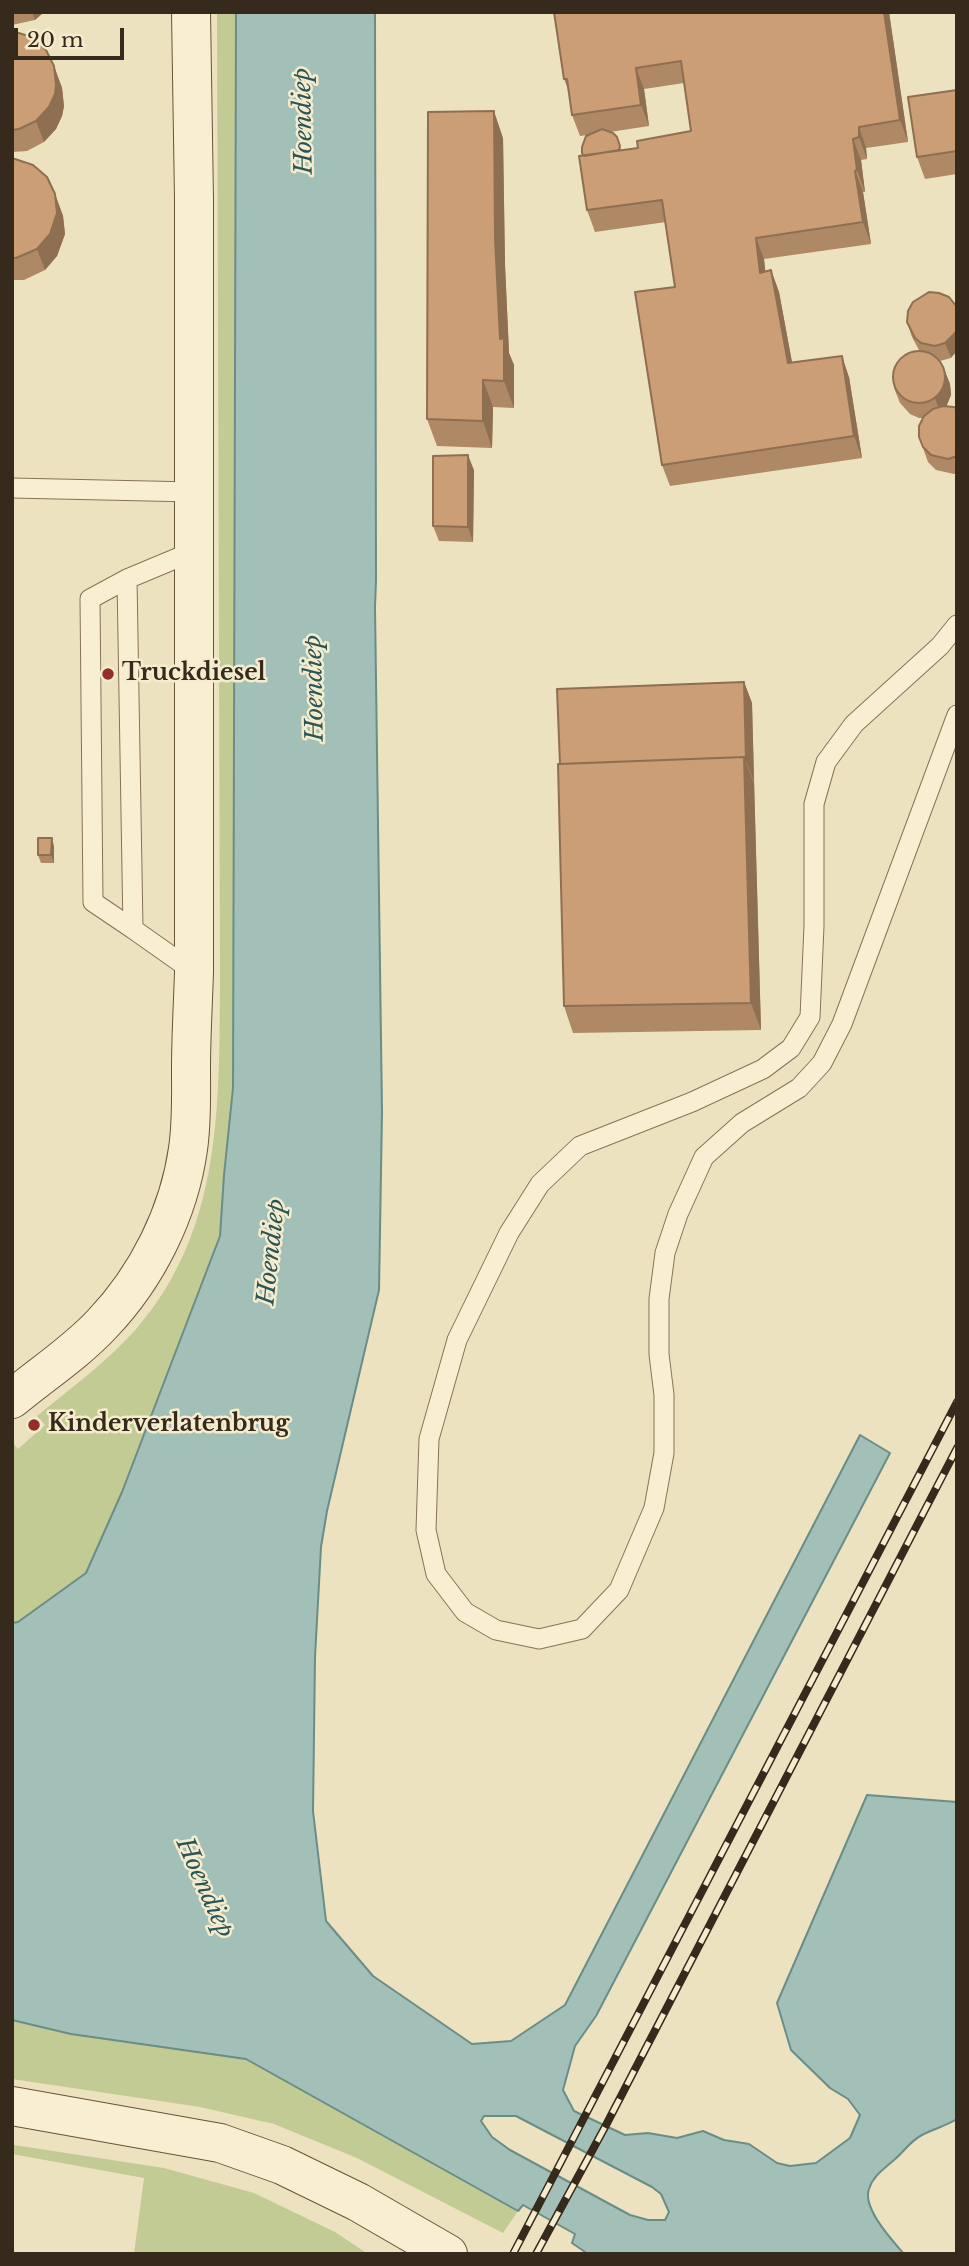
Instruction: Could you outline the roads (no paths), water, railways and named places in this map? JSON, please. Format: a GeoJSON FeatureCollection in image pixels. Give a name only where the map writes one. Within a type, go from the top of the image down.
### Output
{"type":"FeatureCollection","features":[{"type":"Feature","properties":{"kind":"main road"},"geometry":{"type":"LineString","coordinates":[[12,1399],[102,1324],[125,1297],[146,1267],[164,1230],[179,1191],[188,1150],[192,1109],[194,972],[194,200],[191,12]]}},
{"type":"Feature","properties":{"kind":"main road"},"geometry":{"type":"LineString","coordinates":[[12,2106],[220,2143],[282,2165],[358,2202],[448,2254]]}},
{"type":"Feature","properties":{"kind":"lane"},"geometry":{"type":"LineString","coordinates":[[12,488],[194,492]]}},
{"type":"Feature","properties":{"kind":"lane"},"geometry":{"type":"LineString","coordinates":[[194,551],[127,579],[90,599],[93,902],[194,972]]}},
{"type":"Feature","properties":{"kind":"lane"},"geometry":{"type":"LineString","coordinates":[[127,579],[133,929]]}},
{"type":"Feature","properties":{"kind":"lane"},"geometry":{"type":"LineString","coordinates":[[957,625],[940,646],[853,724],[826,762],[814,804],[814,926],[810,1017],[792,1048],[763,1069],[740,1080],[580,1146],[540,1184],[509,1233],[457,1340],[429,1439],[426,1531],[436,1574],[465,1612],[496,1630],[539,1639],[582,1629],[619,1590],[653,1508],[664,1453],[659,1299],[665,1253],[678,1214],[704,1157],[742,1123],[799,1088],[822,1063],[842,1024],[957,715]]}},
{"type":"Feature","properties":{"kind":"water","name":"Hoendiep"},"geometry":{"type":"Polygon","coordinates":[[[236,12],[375,12],[375,607],[382,1112],[379,1290],[321,1547],[315,1657],[313,1811],[326,1921],[373,1976],[472,2044],[511,2041],[565,2005],[860,1435],[890,1453],[596,2016],[575,2046],[563,2090],[574,2111],[625,2135],[648,2133],[677,2138],[703,2131],[724,2140],[749,2144],[777,2163],[790,2166],[816,2163],[850,2138],[860,2115],[848,2099],[830,2088],[791,2050],[777,2003],[867,1795],[957,1802],[957,2119],[914,2140],[876,2176],[868,2197],[879,2223],[904,2254],[588,2254],[572,2243],[575,2234],[523,2205],[518,2211],[246,2059],[71,2034],[12,2020],[12,1623],[18,1622],[86,1573],[122,1492],[220,1236],[233,1088],[236,12]],[[484,2116],[481,2121],[492,2137],[510,2150],[630,2215],[648,2220],[665,2220],[669,2212],[661,2194],[652,2187],[516,2116],[484,2116]]]}},
{"type":"Feature","properties":{"kind":"railway"},"geometry":{"type":"LineString","coordinates":[[513,2254],[957,1402]]}},
{"type":"Feature","properties":{"kind":"railway"},"geometry":{"type":"LineString","coordinates":[[536,2254],[605,2127],[957,1448]]}},
{"type":"Feature","properties":{"kind":"place","name":"Truckdiesel"},"geometry":{"type":"Point","coordinates":[108,674]}},
{"type":"Feature","properties":{"kind":"place","name":"Kinderverlatenbrug"},"geometry":{"type":"Point","coordinates":[34,1425]}}]}
